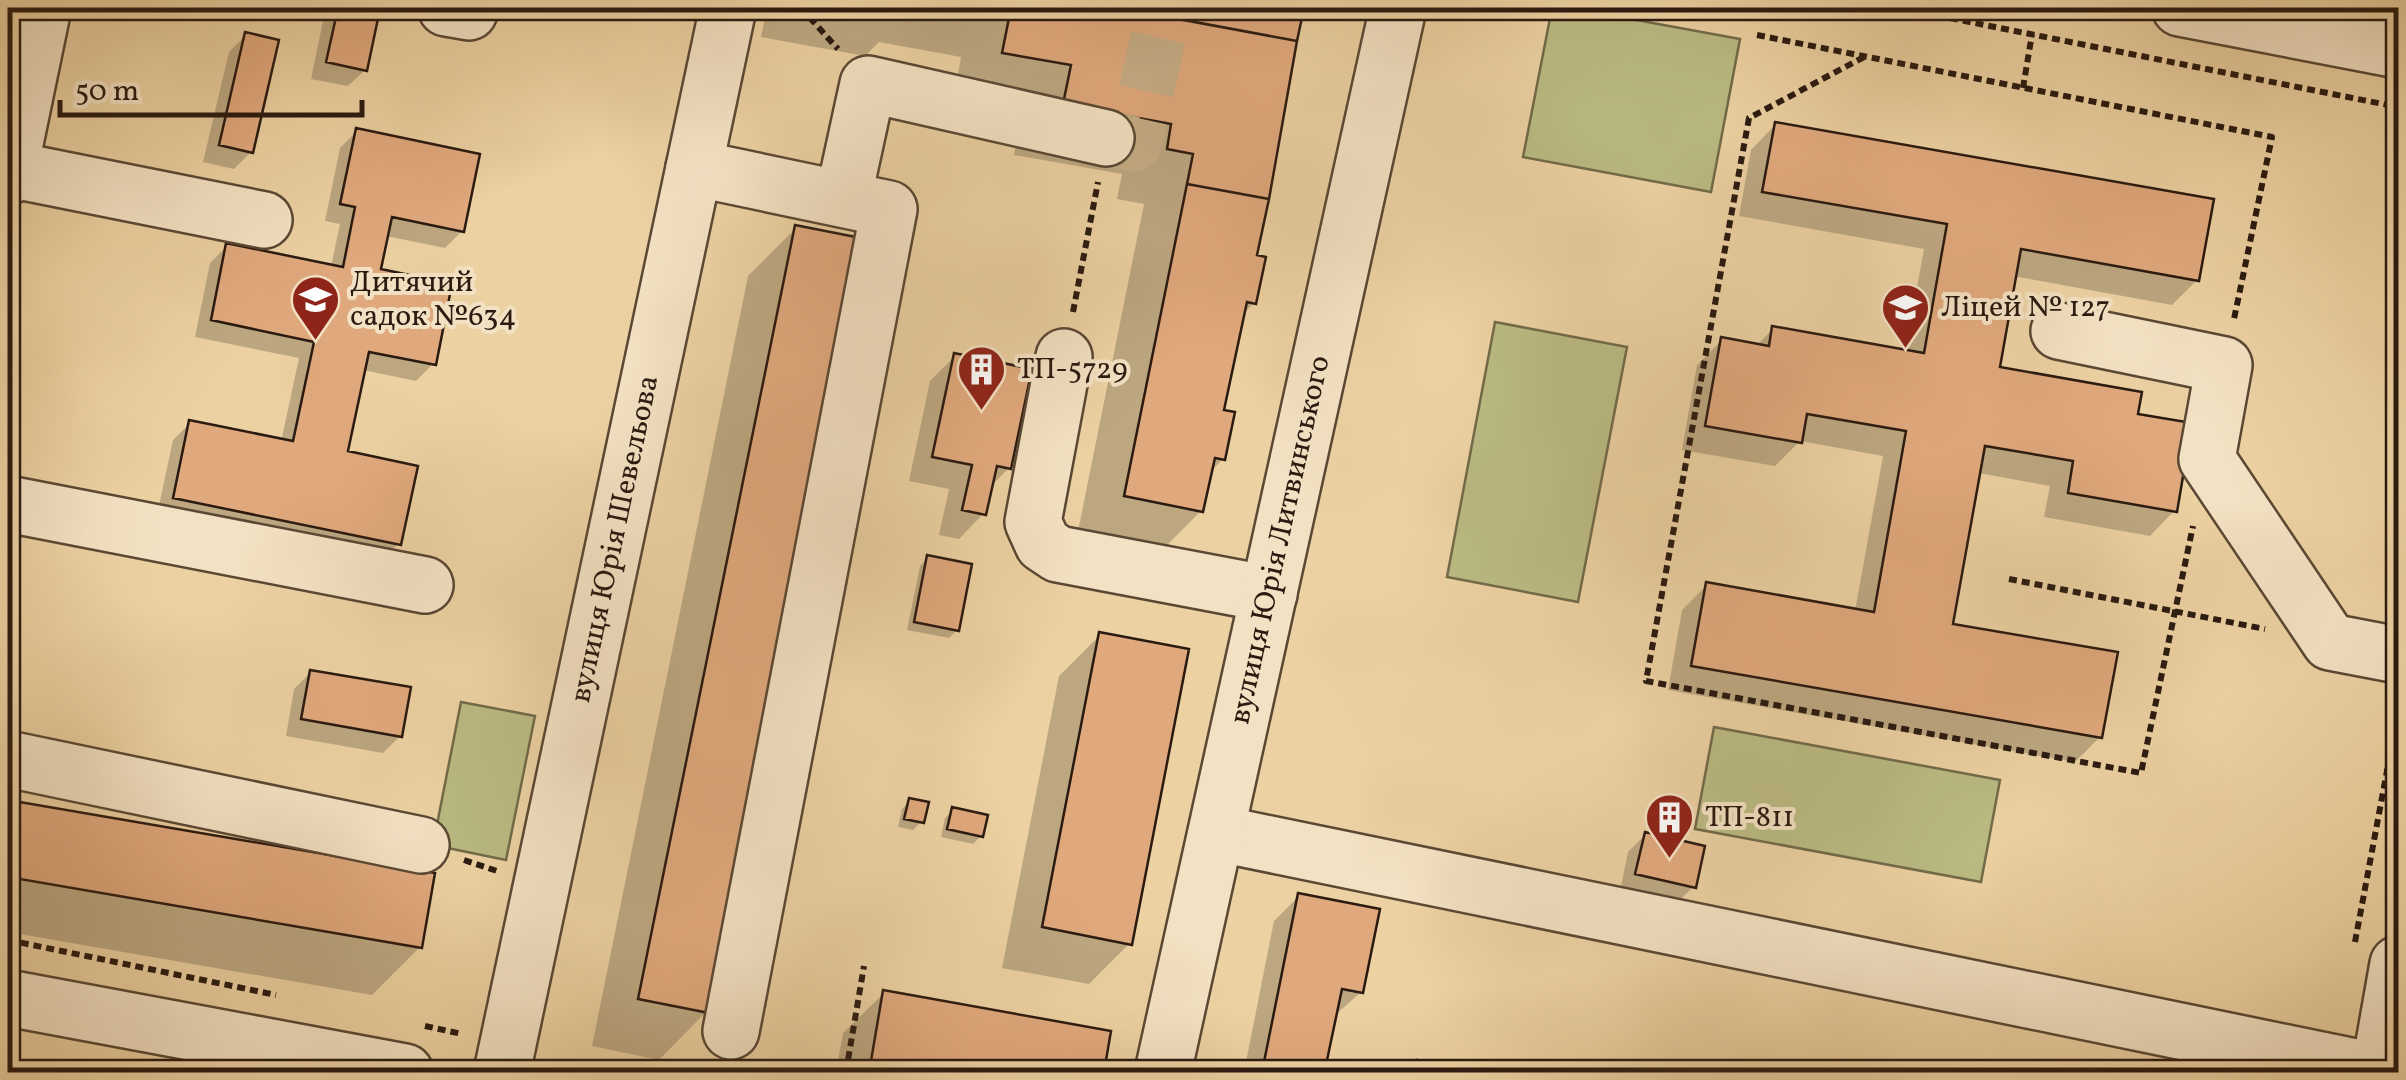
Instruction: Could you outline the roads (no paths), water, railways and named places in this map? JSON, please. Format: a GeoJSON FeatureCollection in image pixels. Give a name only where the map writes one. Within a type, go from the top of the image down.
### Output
{"type":"FeatureCollection","features":[{"type":"Feature","properties":{"kind":"street"},"geometry":{"type":"LineString","coordinates":[[41,8],[8,173],[264,220]]}},
{"type":"Feature","properties":{"kind":"street","name":"вулиця Юрія Литвинського"},"geometry":{"type":"LineString","coordinates":[[1163,1072],[1398,8]]}},
{"type":"Feature","properties":{"kind":"street"},"geometry":{"type":"LineString","coordinates":[[2180,8],[2398,50]]}},
{"type":"Feature","properties":{"kind":"street","name":"вулиця Юрія Шевельова"},"geometry":{"type":"LineString","coordinates":[[486,1054],[694,168],[723,10]]}},
{"type":"Feature","properties":{"kind":"street"},"geometry":{"type":"LineString","coordinates":[[844,199],[868,84],[1106,138]]}},
{"type":"Feature","properties":{"kind":"street"},"geometry":{"type":"LineString","coordinates":[[694,168],[889,209],[731,1031]]}},
{"type":"Feature","properties":{"kind":"street"},"geometry":{"type":"LineString","coordinates":[[2059,331],[2224,365],[2208,459],[2330,642],[2398,656]]}},
{"type":"Feature","properties":{"kind":"street"},"geometry":{"type":"LineString","coordinates":[[1064,358],[1033,522],[1043,544],[1058,554],[1269,594]]}},
{"type":"Feature","properties":{"kind":"street"},"geometry":{"type":"LineString","coordinates":[[8,504],[425,586]]}},
{"type":"Feature","properties":{"kind":"street"},"geometry":{"type":"LineString","coordinates":[[8,759],[420,845]]}},
{"type":"Feature","properties":{"kind":"street"},"geometry":{"type":"LineString","coordinates":[[1216,832],[2379,1072],[2376,955]]}},
{"type":"Feature","properties":{"kind":"street"},"geometry":{"type":"LineString","coordinates":[[8,998],[408,1048]]}},
{"type":"Feature","properties":{"kind":"tunnel"},"geometry":{"type":"LineString","coordinates":[[1106,138],[1134,144],[1165,8]]}},
{"type":"Feature","properties":{"kind":"tram line"},"geometry":{"type":"LineString","coordinates":[[2359,8],[2398,15]]}},
{"type":"Feature","properties":{"kind":"place","name":"Дитячий садок №634"},"geometry":{"type":"Point","coordinates":[315,342]}},
{"type":"Feature","properties":{"kind":"place","name":"Ліцей № 127"},"geometry":{"type":"Point","coordinates":[1906,350]}},
{"type":"Feature","properties":{"kind":"place","name":"ТП-5729"},"geometry":{"type":"Point","coordinates":[982,412]}},
{"type":"Feature","properties":{"kind":"place","name":"ТП-811"},"geometry":{"type":"Point","coordinates":[1670,860]}}]}
